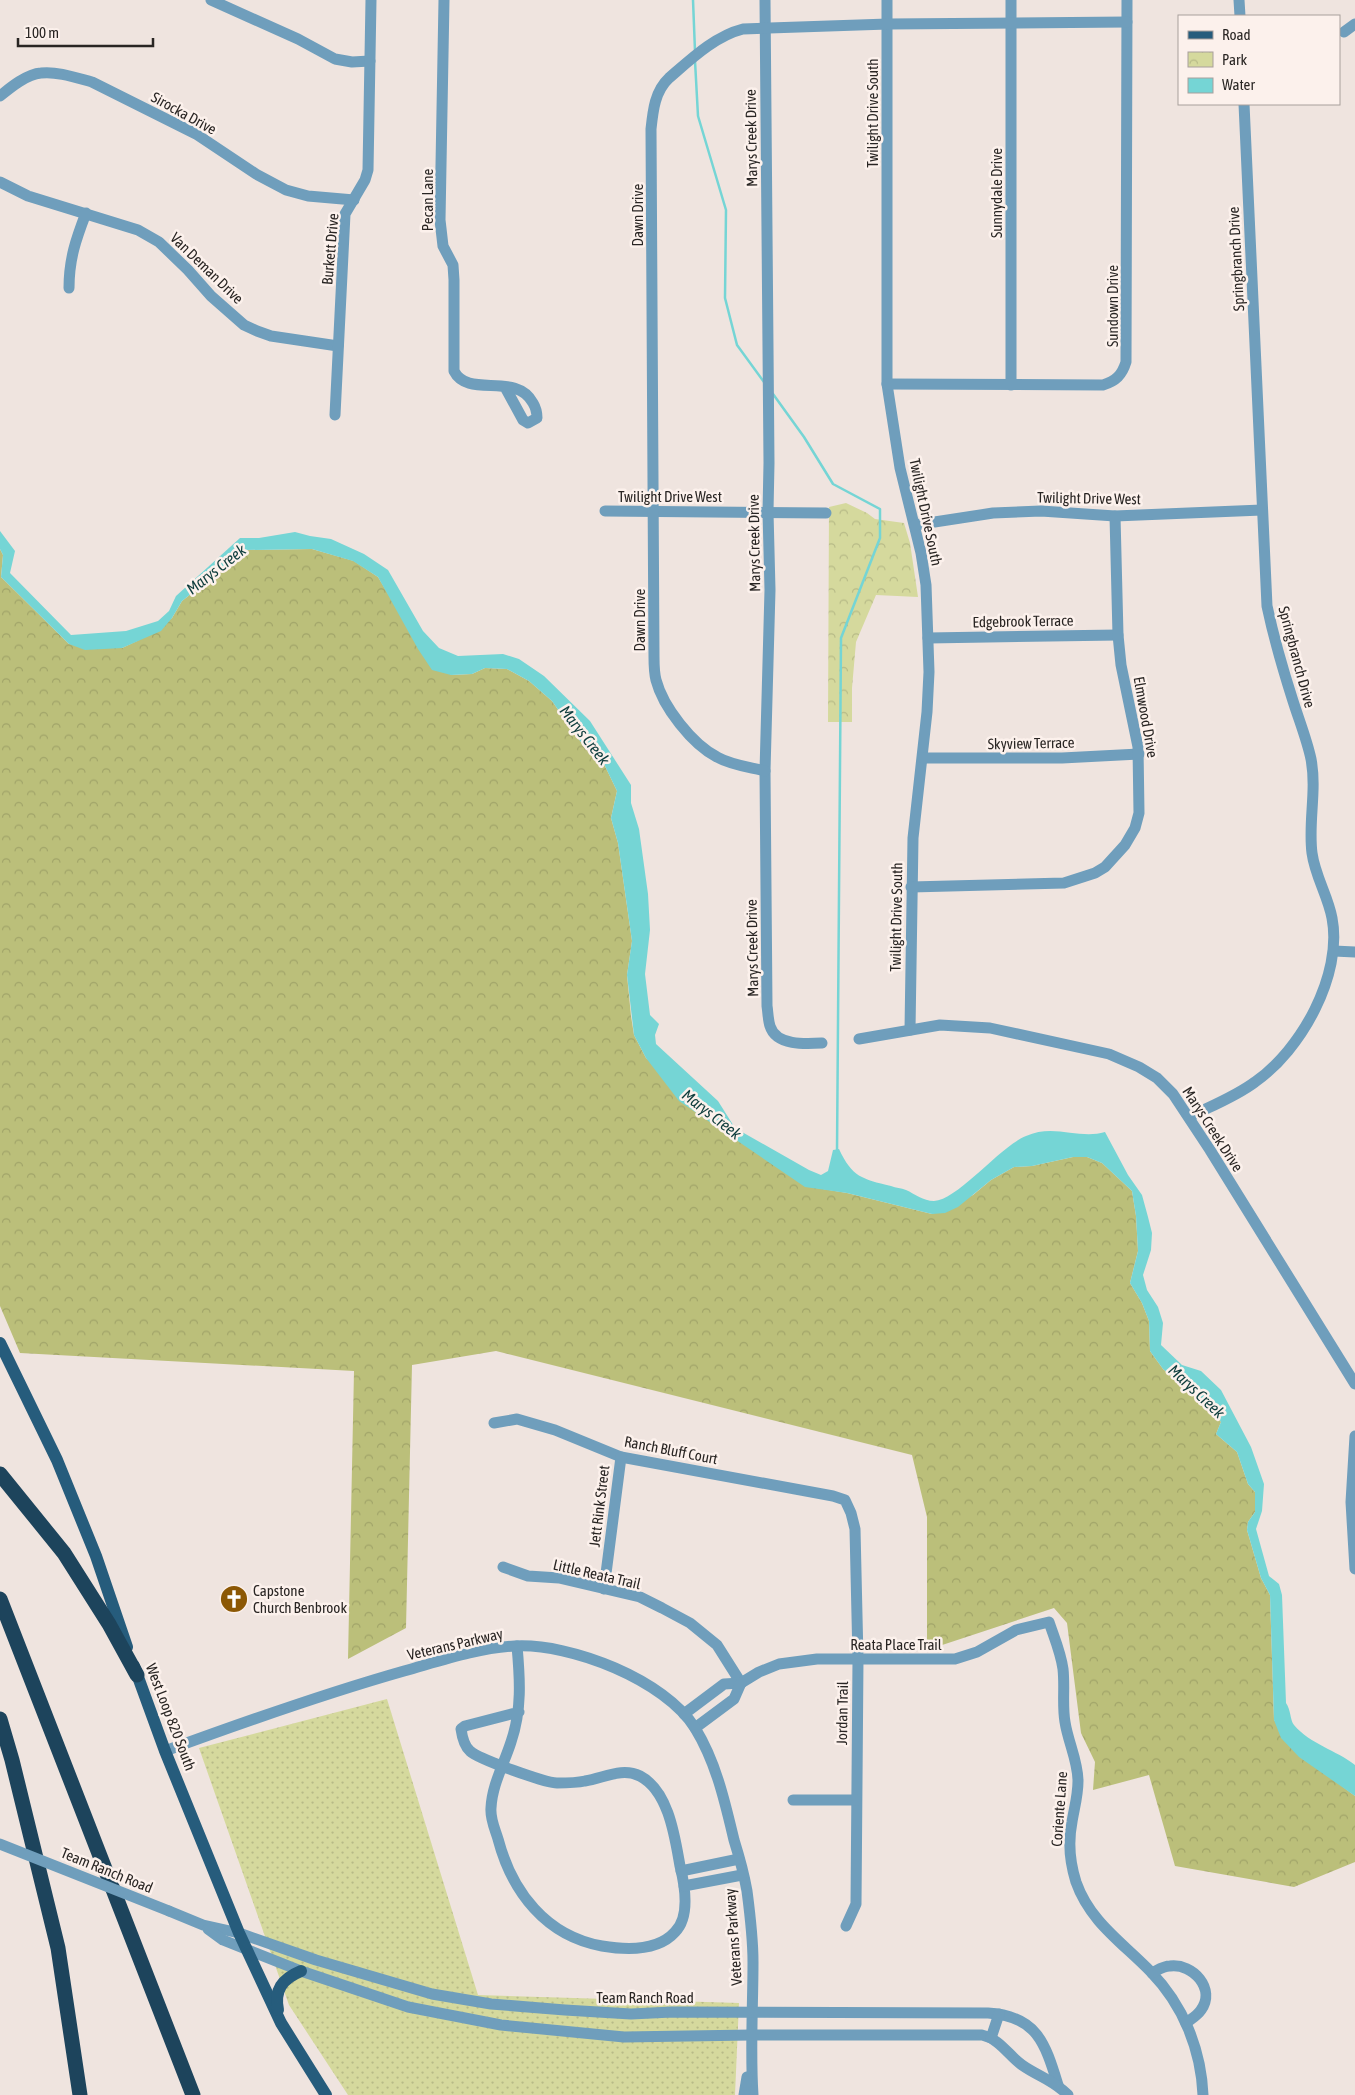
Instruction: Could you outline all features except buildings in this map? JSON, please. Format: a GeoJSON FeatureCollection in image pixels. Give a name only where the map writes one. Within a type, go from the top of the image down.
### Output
{"type":"FeatureCollection","features":[{"type":"Feature","properties":{"kind":"highway"},"geometry":{"type":"LineString","coordinates":[[0,1474],[64,1553],[109,1624],[137,1675]]}},
{"type":"Feature","properties":{"kind":"highway"},"geometry":{"type":"LineString","coordinates":[[0,1599],[193,2091]]}},
{"type":"Feature","properties":{"kind":"highway"},"geometry":{"type":"LineString","coordinates":[[0,1719],[58,1948],[80,2095]]}},
{"type":"Feature","properties":{"kind":"main road","name":"West Loop 820 South"},"geometry":{"type":"LineString","coordinates":[[0,1343],[57,1460],[96,1556],[165,1751],[239,1933],[281,2022],[326,2095]]}},
{"type":"Feature","properties":{"kind":"main road"},"geometry":{"type":"LineString","coordinates":[[281,2022],[276,2000],[277,1992],[285,1979],[301,1971]]}},
{"type":"Feature","properties":{"kind":"street"},"geometry":{"type":"LineString","coordinates":[[211,0],[298,39],[335,59],[352,62],[370,61]]}},
{"type":"Feature","properties":{"kind":"street","name":"Burkett Drive"},"geometry":{"type":"LineString","coordinates":[[335,415],[345,214],[365,180],[368,170],[371,0]]}},
{"type":"Feature","properties":{"kind":"street","name":"Pecan Lane"},"geometry":{"type":"LineString","coordinates":[[444,0],[440,220],[443,246],[453,265],[454,371],[458,378],[466,383],[505,387]]}},
{"type":"Feature","properties":{"kind":"street","name":"Marys Creek Drive"},"geometry":{"type":"LineString","coordinates":[[765,0],[770,590],[765,771],[766,982],[770,1027],[776,1035],[790,1042],[822,1043]]}},
{"type":"Feature","properties":{"kind":"street","name":"Twilight Drive South"},"geometry":{"type":"LineString","coordinates":[[887,0],[887,384],[900,468],[915,525],[926,585],[929,672],[913,838],[910,1030]]}},
{"type":"Feature","properties":{"kind":"street","name":"Sunnydale Drive"},"geometry":{"type":"LineString","coordinates":[[1010,0],[1011,385]]}},
{"type":"Feature","properties":{"kind":"street","name":"Sundown Drive"},"geometry":{"type":"LineString","coordinates":[[887,384],[1103,385],[1118,377],[1126,362],[1127,0]]}},
{"type":"Feature","properties":{"kind":"street"},"geometry":{"type":"LineString","coordinates":[[1239,0],[1240,15]]}},
{"type":"Feature","properties":{"kind":"street","name":"Dawn Drive"},"geometry":{"type":"LineString","coordinates":[[765,771],[718,758],[691,737],[663,697],[654,669],[655,512],[651,129],[657,94],[663,83],[701,52],[733,32],[765,27],[1011,22],[1127,22]]}},
{"type":"Feature","properties":{"kind":"street"},"geometry":{"type":"LineString","coordinates":[[1344,32],[1355,24]]}},
{"type":"Feature","properties":{"kind":"street","name":"Sirocka Drive"},"geometry":{"type":"LineString","coordinates":[[0,96],[32,75],[42,72],[84,80],[118,94],[196,134],[256,174],[286,190],[308,196],[354,200]]}},
{"type":"Feature","properties":{"kind":"street","name":"Springbranch Drive"},"geometry":{"type":"LineString","coordinates":[[1188,1117],[1234,1096],[1257,1082],[1279,1061],[1297,1040],[1320,997],[1334,951],[1332,918],[1311,848],[1314,795],[1311,759],[1278,654],[1267,606],[1244,105]]}},
{"type":"Feature","properties":{"kind":"street","name":"Van Deman Drive"},"geometry":{"type":"LineString","coordinates":[[0,182],[28,196],[138,230],[159,242],[211,296],[244,325],[271,336],[338,346]]}},
{"type":"Feature","properties":{"kind":"street"},"geometry":{"type":"LineString","coordinates":[[69,288],[69,266],[86,213]]}},
{"type":"Feature","properties":{"kind":"street","name":"Twilight Drive West"},"geometry":{"type":"LineString","coordinates":[[915,525],[1003,513],[1041,511],[1115,516],[1262,510]]}},
{"type":"Feature","properties":{"kind":"street","name":"Twilight Drive West"},"geometry":{"type":"LineString","coordinates":[[605,511],[826,513]]}},
{"type":"Feature","properties":{"kind":"street","name":"Elmwood Drive"},"geometry":{"type":"LineString","coordinates":[[911,887],[1064,882],[1095,873],[1105,867],[1125,845],[1135,828],[1139,813],[1139,754],[1121,665],[1118,635],[1115,516]]}},
{"type":"Feature","properties":{"kind":"street","name":"Edgebrook Terrace"},"geometry":{"type":"LineString","coordinates":[[928,638],[1118,635]]}},
{"type":"Feature","properties":{"kind":"street","name":"Skyview Terrace"},"geometry":{"type":"LineString","coordinates":[[922,758],[1062,758],[1139,754]]}},
{"type":"Feature","properties":{"kind":"street"},"geometry":{"type":"LineString","coordinates":[[1334,951],[1355,952]]}},
{"type":"Feature","properties":{"kind":"street","name":"Marys Creek Drive"},"geometry":{"type":"LineString","coordinates":[[859,1039],[940,1026],[990,1028],[1109,1054],[1139,1067],[1157,1078],[1173,1094],[1188,1117],[1355,1384]]}},
{"type":"Feature","properties":{"kind":"street","name":"Ranch Bluff Court"},"geometry":{"type":"LineString","coordinates":[[494,1423],[517,1420],[536,1424],[621,1457],[833,1496],[845,1500]]}},
{"type":"Feature","properties":{"kind":"street"},"geometry":{"type":"LineString","coordinates":[[1355,1436],[1353,1512],[1355,1569]]}},
{"type":"Feature","properties":{"kind":"street","name":"Jett Rink Street"},"geometry":{"type":"LineString","coordinates":[[604,1589],[621,1457]]}},
{"type":"Feature","properties":{"kind":"street","name":"Jordan Trail"},"geometry":{"type":"LineString","coordinates":[[845,1500],[855,1529],[858,1660],[856,1904],[846,1926]]}},
{"type":"Feature","properties":{"kind":"street","name":"Little Reata Trail"},"geometry":{"type":"LineString","coordinates":[[503,1567],[528,1576],[559,1578],[640,1597],[690,1624],[717,1645],[741,1683]]}},
{"type":"Feature","properties":{"kind":"street","name":"Reata Place Trail"},"geometry":{"type":"LineString","coordinates":[[684,1714],[724,1684],[741,1683],[765,1669],[788,1662],[955,1659],[977,1652],[1016,1630],[1049,1622]]}},
{"type":"Feature","properties":{"kind":"street","name":"Coriente Lane"},"geometry":{"type":"LineString","coordinates":[[1049,1622],[1061,1660],[1065,1721],[1078,1770],[1078,1791],[1070,1846],[1070,1858],[1076,1883],[1102,1927],[1152,1973],[1173,2001],[1186,2023],[1199,2059],[1203,2095]]}},
{"type":"Feature","properties":{"kind":"street"},"geometry":{"type":"LineString","coordinates":[[517,1646],[520,1688],[519,1712],[512,1742],[502,1765],[493,1793],[490,1810],[502,1854],[518,1888],[540,1916],[567,1935],[603,1946],[650,1947],[661,1943],[677,1930],[683,1920],[684,1886],[670,1816],[654,1786],[640,1776],[615,1772],[586,1781],[555,1783],[502,1765],[470,1752],[463,1741],[462,1729],[465,1726],[519,1712]]}},
{"type":"Feature","properties":{"kind":"street","name":"Veterans Parkway"},"geometry":{"type":"LineString","coordinates":[[165,1751],[302,1701],[486,1649],[517,1646],[554,1649],[588,1657],[616,1668],[676,1704],[695,1728],[722,1789],[746,1888],[753,1960],[750,2063],[753,2095]]}},
{"type":"Feature","properties":{"kind":"street","name":"Reata Place Trail"},"geometry":{"type":"LineString","coordinates":[[695,1728],[734,1699],[741,1683]]}},
{"type":"Feature","properties":{"kind":"street"},"geometry":{"type":"LineString","coordinates":[[794,1800],[856,1800]]}},
{"type":"Feature","properties":{"kind":"street","name":"Team Ranch Road"},"geometry":{"type":"LineString","coordinates":[[0,1844],[203,1925],[239,1933],[316,1960],[432,1994],[491,2004],[631,2014],[999,2014],[1020,2020],[1036,2032],[1042,2041],[1062,2091]]}},
{"type":"Feature","properties":{"kind":"street"},"geometry":{"type":"LineString","coordinates":[[682,1871],[739,1859]]}},
{"type":"Feature","properties":{"kind":"street"},"geometry":{"type":"LineString","coordinates":[[684,1886],[742,1874]]}},
{"type":"Feature","properties":{"kind":"street","name":"Team Ranch Road"},"geometry":{"type":"LineString","coordinates":[[203,1925],[223,1940],[301,1971],[408,2008],[501,2025],[624,2037],[973,2034],[991,2038],[1024,2066],[1062,2091]]}},
{"type":"Feature","properties":{"kind":"street"},"geometry":{"type":"LineString","coordinates":[[1152,1973],[1169,1966],[1181,1966],[1193,1971],[1200,1978],[1205,1995],[1204,2006],[1198,2014],[1186,2023]]}},
{"type":"Feature","properties":{"kind":"street"},"geometry":{"type":"LineString","coordinates":[[408,2008],[414,1989]]}},
{"type":"Feature","properties":{"kind":"street"},"geometry":{"type":"LineString","coordinates":[[585,2033],[588,2012]]}},
{"type":"Feature","properties":{"kind":"street"},"geometry":{"type":"LineString","coordinates":[[991,2038],[999,2014]]}},
{"type":"Feature","properties":{"kind":"street","name":"Veterans Parkway"},"geometry":{"type":"LineString","coordinates":[[744,2095],[750,2063]]}},
{"type":"Feature","properties":{"kind":"green space"},"geometry":{"type":"Polygon","coordinates":[[[846,503],[875,519],[904,523],[910,543],[918,597],[876,595],[856,642],[852,688],[852,722],[828,722],[829,507],[846,503]]]}},
{"type":"Feature","properties":{"kind":"green space"},"geometry":{"type":"Polygon","coordinates":[[[0,549],[3,555],[1,577],[69,644],[122,648],[137,641],[172,618],[182,601],[246,550],[312,549],[354,561],[378,577],[393,602],[451,675],[472,674],[485,668],[507,669],[529,681],[552,701],[585,748],[604,764],[617,791],[611,818],[618,843],[632,941],[627,975],[631,1016],[634,1035],[646,1058],[805,1186],[847,1193],[932,1214],[973,1195],[991,1180],[1014,1167],[1032,1166],[1073,1157],[1087,1157],[1102,1163],[1132,1191],[1138,1251],[1130,1283],[1142,1303],[1149,1321],[1150,1351],[1163,1369],[1213,1409],[1221,1422],[1216,1434],[1237,1452],[1248,1484],[1255,1492],[1255,1512],[1248,1522],[1247,1530],[1261,1578],[1270,1595],[1274,1720],[1343,1787],[1355,1796],[1355,1862],[1294,1887],[1175,1866],[1149,1775],[1093,1790],[1095,1762],[1081,1733],[1067,1623],[1054,1608],[927,1650],[927,1517],[912,1455],[496,1351],[412,1365],[406,1628],[348,1659],[354,1371],[20,1353],[0,1306],[0,549]]]}},
{"type":"Feature","properties":{"kind":"green space"},"geometry":{"type":"Polygon","coordinates":[[[387,1699],[478,1995],[739,2003],[735,2095],[348,2095],[289,2005],[199,1748],[387,1699]]]}},
{"type":"Feature","properties":{"kind":"water","name":"Marys Creek"},"geometry":{"type":"Polygon","coordinates":[[[0,531],[15,551],[10,573],[71,635],[126,631],[158,621],[169,611],[176,596],[240,538],[259,538],[295,532],[331,539],[364,554],[388,570],[423,631],[439,648],[458,656],[503,654],[519,659],[544,676],[590,721],[631,785],[631,803],[639,829],[648,894],[650,930],[645,974],[650,1015],[659,1024],[655,1035],[656,1044],[718,1101],[735,1128],[809,1170],[821,1175],[828,1171],[833,1150],[839,1149],[849,1166],[865,1179],[906,1190],[926,1200],[934,1201],[955,1192],[1015,1142],[1026,1136],[1046,1131],[1086,1134],[1105,1132],[1128,1175],[1142,1195],[1148,1217],[1152,1233],[1151,1250],[1143,1275],[1147,1290],[1158,1307],[1163,1323],[1161,1345],[1182,1365],[1201,1371],[1221,1390],[1251,1447],[1264,1484],[1262,1511],[1256,1529],[1269,1576],[1279,1584],[1282,1595],[1286,1703],[1292,1720],[1300,1732],[1355,1765],[1355,1796],[1299,1757],[1281,1738],[1274,1720],[1270,1595],[1261,1578],[1247,1530],[1248,1522],[1255,1512],[1255,1492],[1248,1484],[1237,1452],[1216,1434],[1221,1422],[1213,1409],[1163,1369],[1150,1351],[1149,1321],[1142,1303],[1130,1283],[1138,1251],[1132,1191],[1102,1163],[1087,1157],[1073,1157],[1032,1166],[1014,1167],[991,1180],[958,1207],[945,1213],[932,1214],[847,1193],[805,1187],[679,1101],[646,1058],[634,1035],[627,975],[632,941],[618,843],[611,818],[617,791],[604,764],[585,748],[552,701],[529,681],[507,669],[485,668],[472,674],[451,675],[432,670],[418,649],[378,577],[353,561],[312,549],[246,550],[182,601],[172,618],[161,631],[122,648],[85,650],[69,644],[1,577],[3,555],[0,549],[0,531]]]}},
{"type":"Feature","properties":{"kind":"waterway"},"geometry":{"type":"LineString","coordinates":[[693,0],[695,51]]}},
{"type":"Feature","properties":{"kind":"waterway"},"geometry":{"type":"LineString","coordinates":[[695,61],[698,116],[726,210],[725,298],[737,345],[764,382]]}},
{"type":"Feature","properties":{"kind":"waterway"},"geometry":{"type":"LineString","coordinates":[[773,394],[804,437],[833,484],[880,509],[880,538],[841,638],[837,1152]]}},
{"type":"Feature","properties":{"kind":"place","name":"Capstone Church Benbrook"},"geometry":{"type":"Point","coordinates":[234,1599]}}]}
